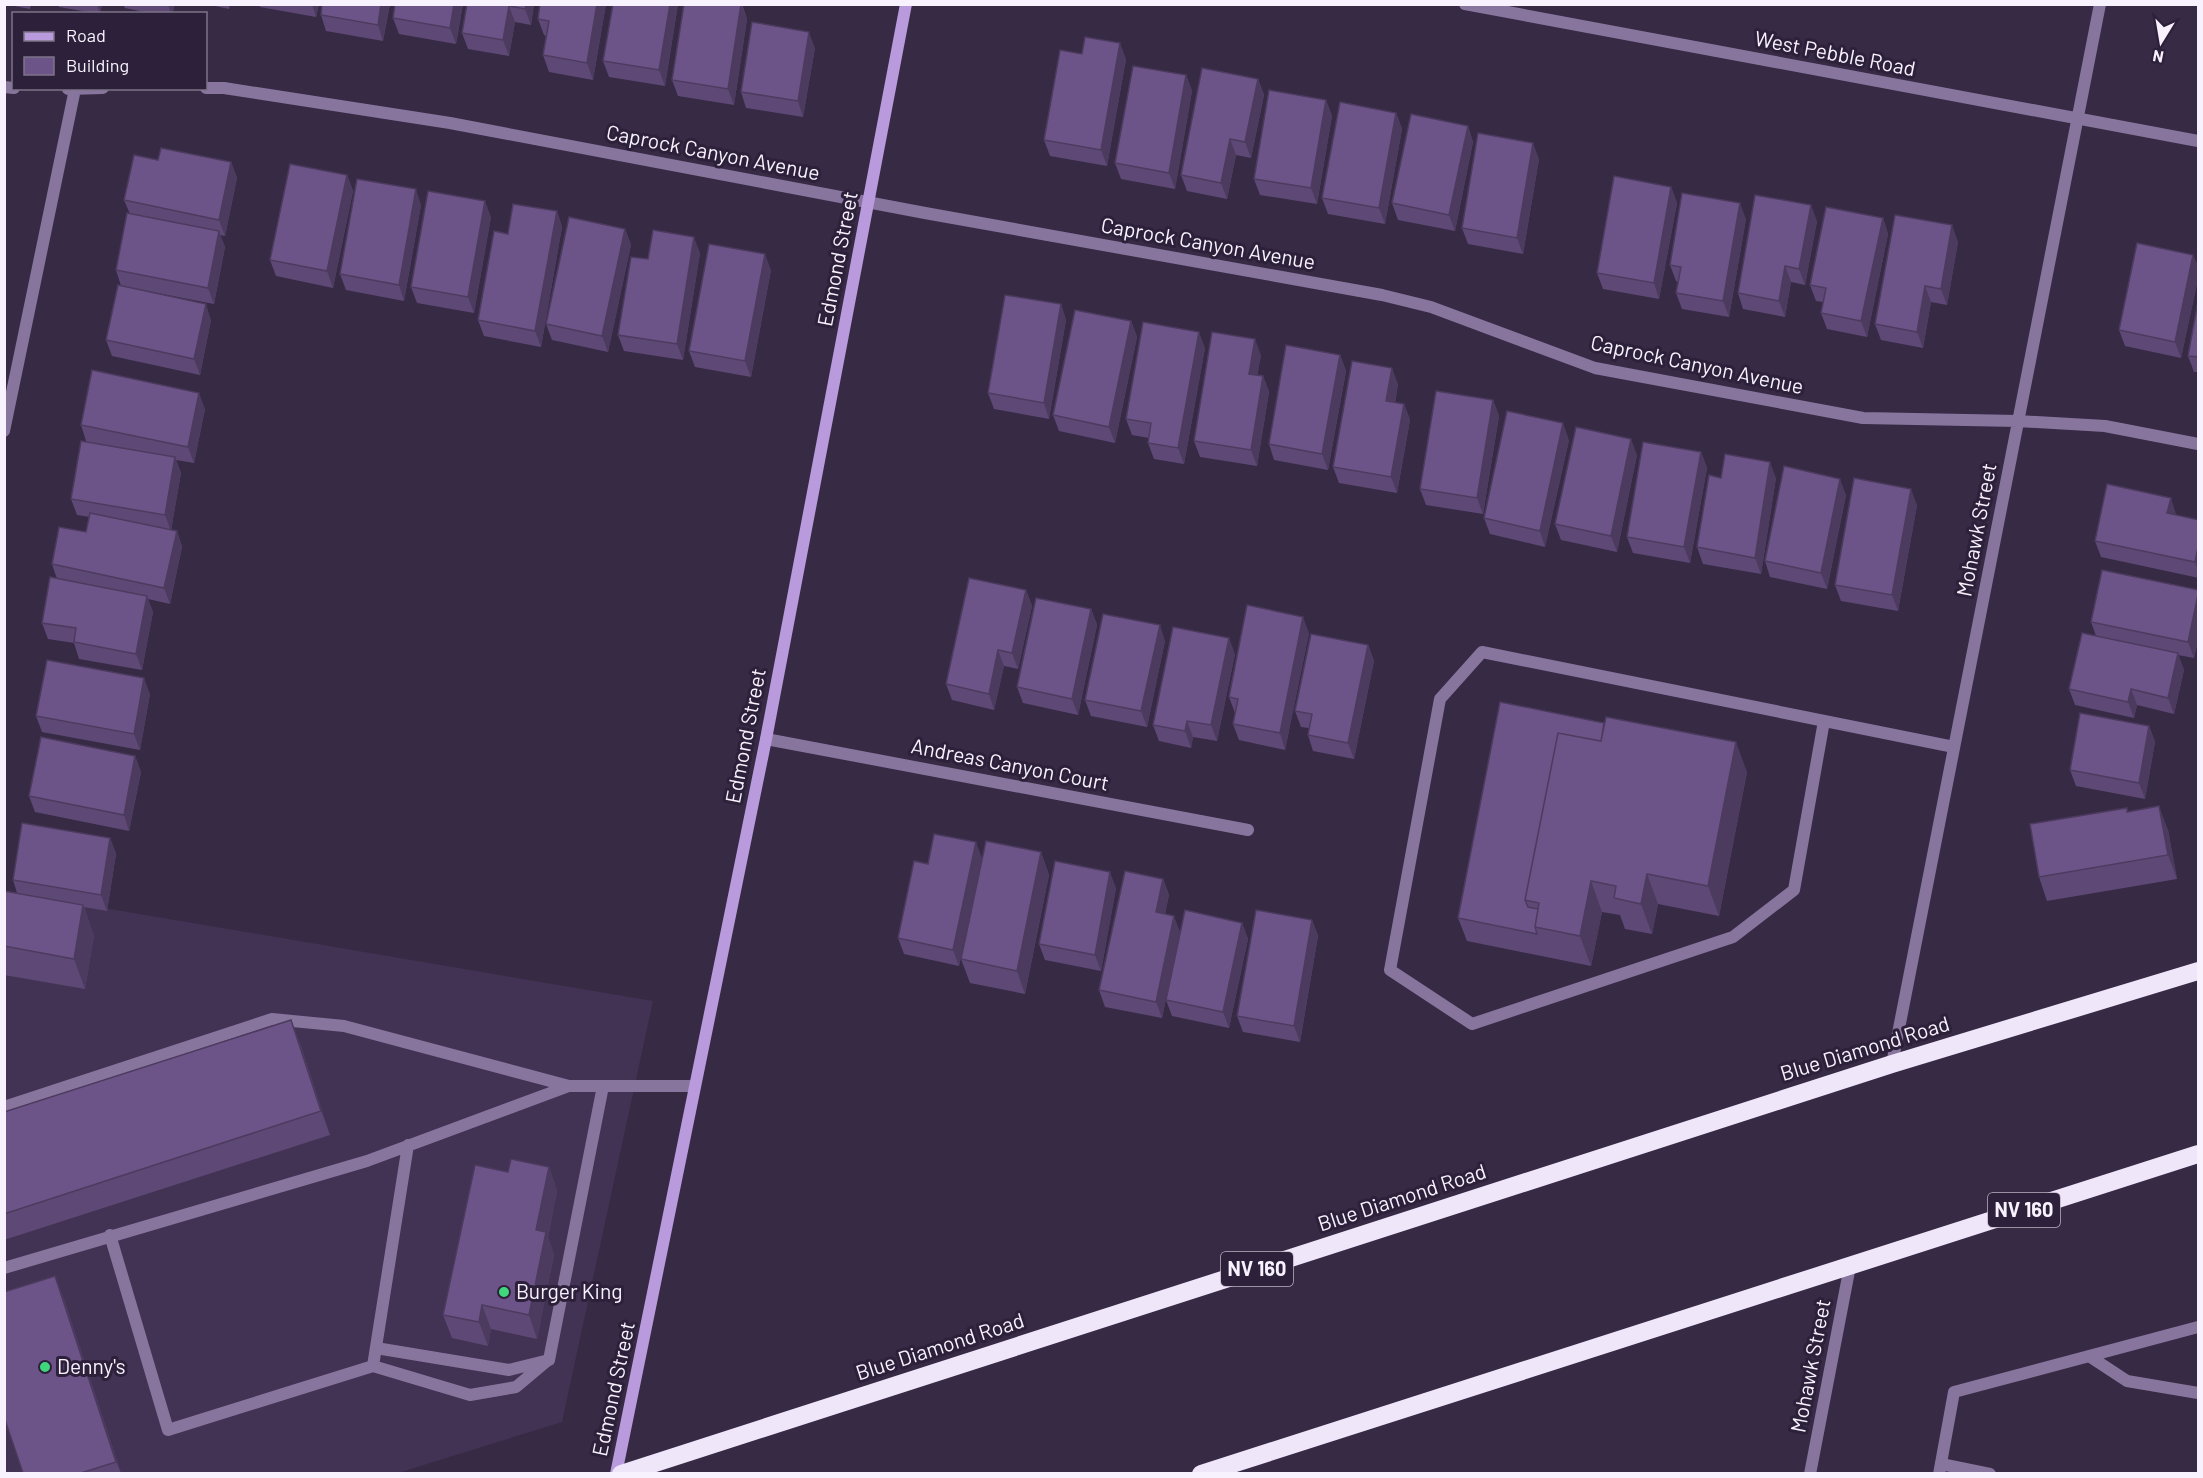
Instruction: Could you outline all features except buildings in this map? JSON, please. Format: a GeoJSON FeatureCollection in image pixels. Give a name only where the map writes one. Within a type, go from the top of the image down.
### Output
{"type":"FeatureCollection","features":[{"type":"Feature","properties":{"kind":"highway","name":"Blue Diamond Road"},"geometry":{"type":"LineString","coordinates":[[621,1473],[1892,1064],[2199,971]]}},
{"type":"Feature","properties":{"kind":"highway","name":"NV 160"},"geometry":{"type":"LineString","coordinates":[[1201,1473],[1237,1468],[1850,1266],[2199,1154]]}},
{"type":"Feature","properties":{"kind":"street","name":"Edmond Street"},"geometry":{"type":"LineString","coordinates":[[616,1473],[766,739],[906,4]]}},
{"type":"Feature","properties":{"kind":"street","name":"West Pebble Road"},"geometry":{"type":"LineString","coordinates":[[1465,4],[2199,141]]}},
{"type":"Feature","properties":{"kind":"street","name":"Mohawk Street"},"geometry":{"type":"LineString","coordinates":[[1892,1064],[2100,4]]}},
{"type":"Feature","properties":{"kind":"street","name":"Caprock Canyon Avenue"},"geometry":{"type":"LineString","coordinates":[[207,88],[224,88],[450,123],[1382,295],[1431,307],[1595,368],[1863,418],[2018,421],[2105,426],[2199,444]]}},
{"type":"Feature","properties":{"kind":"street"},"geometry":{"type":"LineString","coordinates":[[4,431],[75,90]]}},
{"type":"Feature","properties":{"kind":"street"},"geometry":{"type":"LineString","coordinates":[[1824,721],[1794,890],[1732,937],[1472,1024],[1390,970],[1440,699],[1482,652],[1954,747]]}},
{"type":"Feature","properties":{"kind":"street","name":"Andreas Canyon Court"},"geometry":{"type":"LineString","coordinates":[[766,739],[1248,830]]}},
{"type":"Feature","properties":{"kind":"street"},"geometry":{"type":"LineString","coordinates":[[4,1107],[272,1019],[344,1026],[569,1086],[695,1086]]}},
{"type":"Feature","properties":{"kind":"street"},"geometry":{"type":"LineString","coordinates":[[4,1268],[367,1161],[569,1086]]}},
{"type":"Feature","properties":{"kind":"street"},"geometry":{"type":"LineString","coordinates":[[110,1235],[168,1430],[373,1366],[470,1395],[516,1387],[549,1359],[603,1086]]}},
{"type":"Feature","properties":{"kind":"street"},"geometry":{"type":"LineString","coordinates":[[373,1366],[408,1145]]}},
{"type":"Feature","properties":{"kind":"street","name":"Mohawk Street"},"geometry":{"type":"LineString","coordinates":[[1810,1473],[1850,1266]]}},
{"type":"Feature","properties":{"kind":"street"},"geometry":{"type":"LineString","coordinates":[[1990,1473],[1940,1469],[1954,1392],[2199,1327]]}},
{"type":"Feature","properties":{"kind":"street"},"geometry":{"type":"LineString","coordinates":[[376,1348],[509,1370],[549,1359]]}},
{"type":"Feature","properties":{"kind":"street"},"geometry":{"type":"LineString","coordinates":[[2089,1356],[2127,1381],[2199,1393]]}},
{"type":"Feature","properties":{"kind":"shaded area"},"geometry":{"type":"Polygon","coordinates":[[[4,891],[653,1001],[562,1422],[398,1473],[5,1473],[4,891]]]}},
{"type":"Feature","properties":{"kind":"place","name":"Burger King"},"geometry":{"type":"Point","coordinates":[504,1292]}},
{"type":"Feature","properties":{"kind":"place","name":"Denny's"},"geometry":{"type":"Point","coordinates":[45,1367]}}]}
